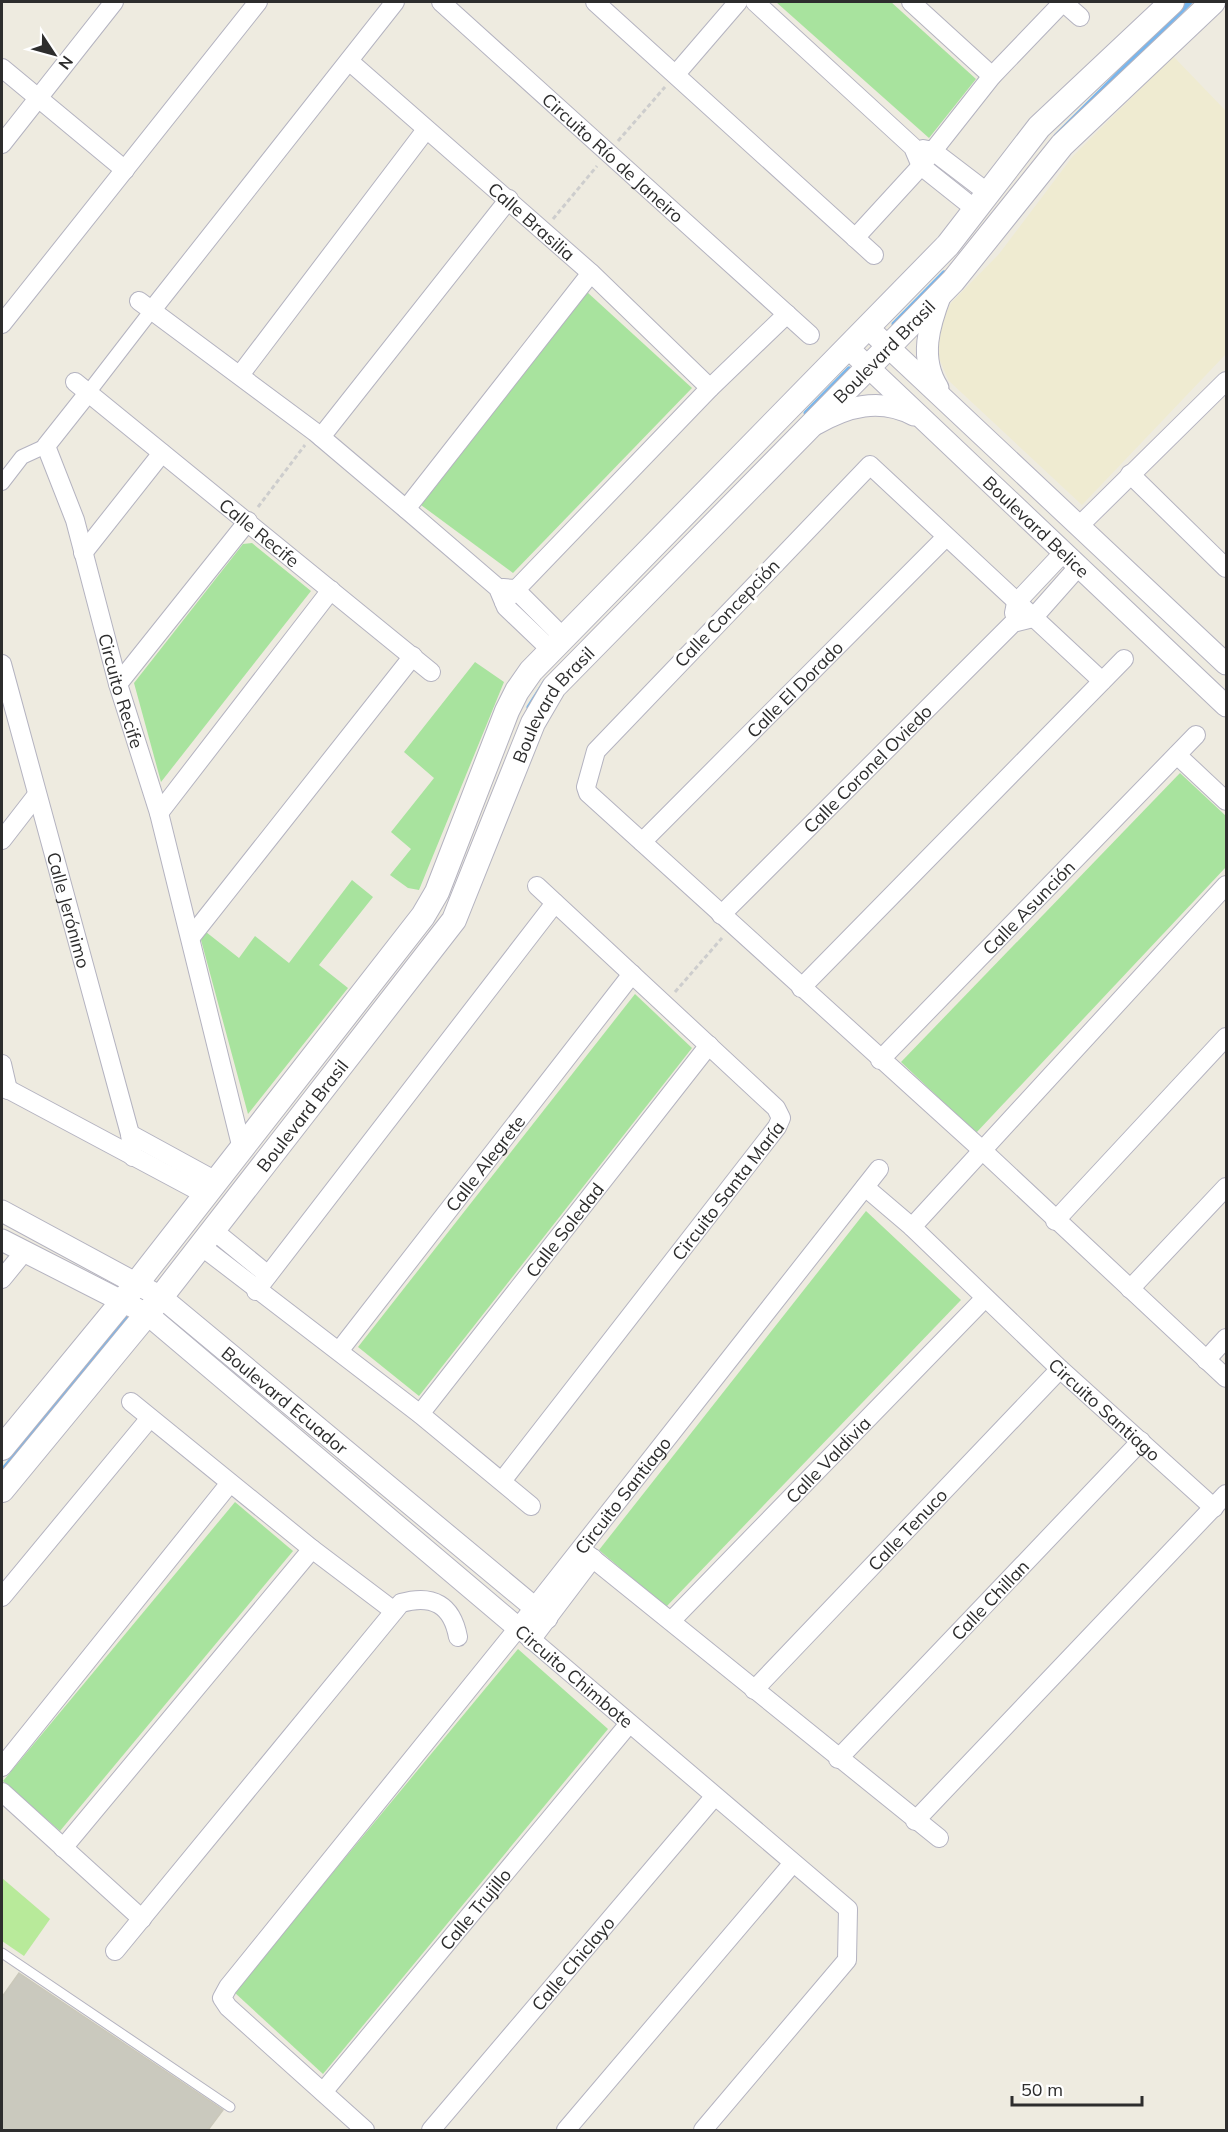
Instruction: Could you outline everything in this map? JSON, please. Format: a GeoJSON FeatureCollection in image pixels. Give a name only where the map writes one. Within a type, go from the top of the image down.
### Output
{"type":"FeatureCollection","features":[{"type":"Feature","properties":{"kind":"main road","name":"Boulevard Brasil"},"geometry":{"type":"LineString","coordinates":[[2,1448],[130,1293],[432,903],[516,691],[556,643],[948,245],[1040,127],[1172,2]]}},
{"type":"Feature","properties":{"kind":"main road","name":"Boulevard Brasil"},"geometry":{"type":"LineString","coordinates":[[2,1490],[154,1305],[454,920],[533,723],[554,687],[941,294],[976,256],[1062,145],[1213,2]]}},
{"type":"Feature","properties":{"kind":"street"},"geometry":{"type":"LineString","coordinates":[[2,144],[114,2]]}},
{"type":"Feature","properties":{"kind":"street"},"geometry":{"type":"LineString","coordinates":[[2,324],[258,2]]}},
{"type":"Feature","properties":{"kind":"street"},"geometry":{"type":"LineString","coordinates":[[2,483],[22,457],[46,446],[81,388],[395,2]]}},
{"type":"Feature","properties":{"kind":"street","name":"Circuito Río de Janeiro"},"geometry":{"type":"LineString","coordinates":[[441,2],[810,335]]}},
{"type":"Feature","properties":{"kind":"street"},"geometry":{"type":"LineString","coordinates":[[595,2],[874,255]]}},
{"type":"Feature","properties":{"kind":"street"},"geometry":{"type":"LineString","coordinates":[[676,74],[738,2]]}},
{"type":"Feature","properties":{"kind":"street"},"geometry":{"type":"LineString","coordinates":[[755,2],[913,147],[921,166],[982,201]]}},
{"type":"Feature","properties":{"kind":"street"},"geometry":{"type":"LineString","coordinates":[[911,2],[993,76]]}},
{"type":"Feature","properties":{"kind":"street"},"geometry":{"type":"LineString","coordinates":[[855,238],[921,166],[993,76],[1063,2],[1080,18]]}},
{"type":"Feature","properties":{"kind":"street","name":"Calle Brasilia"},"geometry":{"type":"LineString","coordinates":[[349,61],[425,130],[509,199],[591,273],[710,388]]}},
{"type":"Feature","properties":{"kind":"street"},"geometry":{"type":"LineString","coordinates":[[2,68],[125,170]]}},
{"type":"Feature","properties":{"kind":"street"},"geometry":{"type":"LineString","coordinates":[[240,375],[425,130]]}},
{"type":"Feature","properties":{"kind":"street"},"geometry":{"type":"LineString","coordinates":[[913,147],[933,151],[982,201]]}},
{"type":"Feature","properties":{"kind":"street"},"geometry":{"type":"LineString","coordinates":[[318,434],[509,199]]}},
{"type":"Feature","properties":{"kind":"street"},"geometry":{"type":"LineString","coordinates":[[406,509],[591,273]]}},
{"type":"Feature","properties":{"kind":"street"},"geometry":{"type":"LineString","coordinates":[[941,294],[929,329],[927,345],[928,364],[944,399]]}},
{"type":"Feature","properties":{"kind":"street"},"geometry":{"type":"LineString","coordinates":[[146,306],[318,434],[506,593],[556,643]]}},
{"type":"Feature","properties":{"kind":"street"},"geometry":{"type":"LineString","coordinates":[[506,593],[787,314]]}},
{"type":"Feature","properties":{"kind":"street","name":"Boulevard Belice"},"geometry":{"type":"LineString","coordinates":[[867,327],[1227,664]]}},
{"type":"Feature","properties":{"kind":"street","name":"Boulevard Belice"},"geometry":{"type":"LineString","coordinates":[[847,347],[1227,706]]}},
{"type":"Feature","properties":{"kind":"street"},"geometry":{"type":"LineString","coordinates":[[1080,525],[1227,381]]}},
{"type":"Feature","properties":{"kind":"street","name":"Calle Recife"},"geometry":{"type":"LineString","coordinates":[[81,388],[248,521],[431,672]]}},
{"type":"Feature","properties":{"kind":"street"},"geometry":{"type":"LineString","coordinates":[[808,429],[830,416],[871,404],[890,406],[927,423]]}},
{"type":"Feature","properties":{"kind":"street","name":"Circuito Recife"},"geometry":{"type":"LineString","coordinates":[[46,446],[75,520],[118,684],[159,813],[242,1149]]}},
{"type":"Feature","properties":{"kind":"street"},"geometry":{"type":"LineString","coordinates":[[84,553],[162,453]]}},
{"type":"Feature","properties":{"kind":"street","name":"Calle Concepción"},"geometry":{"type":"LineString","coordinates":[[1102,681],[870,465],[596,751],[586,787],[588,793],[982,1150],[1055,1221],[1227,1378]]}},
{"type":"Feature","properties":{"kind":"street"},"geometry":{"type":"LineString","coordinates":[[1130,474],[1220,548],[1227,568]]}},
{"type":"Feature","properties":{"kind":"street"},"geometry":{"type":"LineString","coordinates":[[118,684],[248,521]]}},
{"type":"Feature","properties":{"kind":"street","name":"Calle El Dorado"},"geometry":{"type":"LineString","coordinates":[[642,842],[946,537]]}},
{"type":"Feature","properties":{"kind":"street"},"geometry":{"type":"LineString","coordinates":[[1071,559],[1033,618],[1013,623],[1016,603],[1071,559]]}},
{"type":"Feature","properties":{"kind":"street"},"geometry":{"type":"LineString","coordinates":[[159,813],[332,590]]}},
{"type":"Feature","properties":{"kind":"street","name":"Calle Coronel Oviedo"},"geometry":{"type":"LineString","coordinates":[[727,920],[1013,623]]}},
{"type":"Feature","properties":{"kind":"street"},"geometry":{"type":"LineString","coordinates":[[191,937],[413,656]]}},
{"type":"Feature","properties":{"kind":"street"},"geometry":{"type":"LineString","coordinates":[[801,988],[1124,659]]}},
{"type":"Feature","properties":{"kind":"street","name":"Calle Jerónimo"},"geometry":{"type":"LineString","coordinates":[[3,675],[130,1134],[133,1157]]}},
{"type":"Feature","properties":{"kind":"street","name":"Calle Asunción"},"geometry":{"type":"LineString","coordinates":[[880,1060],[1196,735]]}},
{"type":"Feature","properties":{"kind":"street"},"geometry":{"type":"LineString","coordinates":[[1177,755],[1226,799]]}},
{"type":"Feature","properties":{"kind":"street"},"geometry":{"type":"LineString","coordinates":[[2,840],[36,796]]}},
{"type":"Feature","properties":{"kind":"street"},"geometry":{"type":"LineString","coordinates":[[912,1227],[1227,885]]}},
{"type":"Feature","properties":{"kind":"street","name":"Circuito Santa María"},"geometry":{"type":"LineString","coordinates":[[502,1481],[777,1127],[781,1118],[776,1108],[710,1045],[537,886]]}},
{"type":"Feature","properties":{"kind":"street"},"geometry":{"type":"LineString","coordinates":[[256,1291],[555,903]]}},
{"type":"Feature","properties":{"kind":"street","name":"Calle Alegrete"},"geometry":{"type":"LineString","coordinates":[[339,1351],[632,974]]}},
{"type":"Feature","properties":{"kind":"street"},"geometry":{"type":"LineString","coordinates":[[1055,1221],[1227,1037]]}},
{"type":"Feature","properties":{"kind":"street","name":"Calle Soledad"},"geometry":{"type":"LineString","coordinates":[[420,1414],[710,1045]]}},
{"type":"Feature","properties":{"kind":"street"},"geometry":{"type":"LineString","coordinates":[[2,1064],[5,1088],[133,1157],[211,1188]]}},
{"type":"Feature","properties":{"kind":"street"},"geometry":{"type":"LineString","coordinates":[[130,1134],[211,1188]]}},
{"type":"Feature","properties":{"kind":"street","name":"Circuito Santiago"},"geometry":{"type":"LineString","coordinates":[[879,1169],[587,1554],[838,1759],[939,1838]]}},
{"type":"Feature","properties":{"kind":"street"},"geometry":{"type":"LineString","coordinates":[[1130,1289],[1227,1187]]}},
{"type":"Feature","properties":{"kind":"street","name":"Circuito Santiago"},"geometry":{"type":"LineString","coordinates":[[865,1188],[912,1227],[984,1299],[1060,1369],[1142,1441],[1220,1501],[915,1821]]}},
{"type":"Feature","properties":{"kind":"street","name":"Boulevard Ecuador"},"geometry":{"type":"LineString","coordinates":[[2,1212],[130,1293]]}},
{"type":"Feature","properties":{"kind":"street"},"geometry":{"type":"LineString","coordinates":[[207,1238],[268,1275]]}},
{"type":"Feature","properties":{"kind":"street"},"geometry":{"type":"LineString","coordinates":[[207,1238],[256,1291],[339,1351],[420,1414],[531,1506]]}},
{"type":"Feature","properties":{"kind":"street","name":"Boulevard Ecuador"},"geometry":{"type":"LineString","coordinates":[[2,1240],[24,1252],[130,1293],[154,1305],[541,1613]]}},
{"type":"Feature","properties":{"kind":"street"},"geometry":{"type":"LineString","coordinates":[[2,1278],[24,1252]]}},
{"type":"Feature","properties":{"kind":"street","name":"Calle Valdivia"},"geometry":{"type":"LineString","coordinates":[[671,1621],[984,1299]]}},
{"type":"Feature","properties":{"kind":"street","name":"Boulevard Ecuador"},"geometry":{"type":"LineString","coordinates":[[154,1305],[524,1634]]}},
{"type":"Feature","properties":{"kind":"street"},"geometry":{"type":"LineString","coordinates":[[1206,1360],[1227,1338]]}},
{"type":"Feature","properties":{"kind":"street","name":"Calle Tenuco"},"geometry":{"type":"LineString","coordinates":[[754,1690],[1060,1369]]}},
{"type":"Feature","properties":{"kind":"street"},"geometry":{"type":"LineString","coordinates":[[131,1402],[312,1549],[394,1611]]}},
{"type":"Feature","properties":{"kind":"street"},"geometry":{"type":"LineString","coordinates":[[2,1598],[150,1418]]}},
{"type":"Feature","properties":{"kind":"street","name":"Calle Chillan"},"geometry":{"type":"LineString","coordinates":[[838,1759],[1142,1441]]}},
{"type":"Feature","properties":{"kind":"street"},"geometry":{"type":"LineString","coordinates":[[2,1767],[230,1483]]}},
{"type":"Feature","properties":{"kind":"street"},"geometry":{"type":"LineString","coordinates":[[63,1848],[312,1549]]}},
{"type":"Feature","properties":{"kind":"street"},"geometry":{"type":"LineString","coordinates":[[524,1634],[587,1554]]}},
{"type":"Feature","properties":{"kind":"street"},"geometry":{"type":"LineString","coordinates":[[115,1951],[401,1603],[414,1599],[443,1606],[453,1615],[458,1637]]}},
{"type":"Feature","properties":{"kind":"street","name":"Circuito Chimbote"},"geometry":{"type":"LineString","coordinates":[[365,2130],[228,2007],[222,1998],[228,1987],[524,1634],[628,1725],[848,1909],[847,1960],[703,2130]]}},
{"type":"Feature","properties":{"kind":"street","name":"Calle Trujillo"},"geometry":{"type":"LineString","coordinates":[[323,2092],[628,1725]]}},
{"type":"Feature","properties":{"kind":"street"},"geometry":{"type":"LineString","coordinates":[[2,1792],[142,1919]]}},
{"type":"Feature","properties":{"kind":"street","name":"Calle Chiclayo"},"geometry":{"type":"LineString","coordinates":[[431,2130],[714,1797]]}},
{"type":"Feature","properties":{"kind":"street"},"geometry":{"type":"LineString","coordinates":[[566,2130],[793,1863]]}},
{"type":"Feature","properties":{"kind":"lane"},"geometry":{"type":"LineString","coordinates":[[3,1956],[230,2107]]}},
{"type":"Feature","properties":{"kind":"path"},"geometry":{"type":"LineString","coordinates":[[248,521],[318,434]]}},
{"type":"Feature","properties":{"kind":"path"},"geometry":{"type":"LineString","coordinates":[[665,1004],[727,920]]}},
{"type":"Feature","properties":{"kind":"shaded area"},"geometry":{"type":"Polygon","coordinates":[[[1173,56],[1226,111],[1226,354],[1082,505],[949,381],[937,354],[940,324],[951,303],[999,254],[1073,156],[1173,56]]]}},
{"type":"Feature","properties":{"kind":"green space"},"geometry":{"type":"Polygon","coordinates":[[[776,2],[891,2],[976,79],[929,138],[776,2]]]}},
{"type":"Feature","properties":{"kind":"green space"},"geometry":{"type":"Polygon","coordinates":[[[587,292],[692,388],[513,573],[421,505],[587,292]]]}},
{"type":"Feature","properties":{"kind":"green space"},"geometry":{"type":"Polygon","coordinates":[[[252,543],[311,591],[161,782],[134,683],[243,544],[252,543]]]}},
{"type":"Feature","properties":{"kind":"green space"},"geometry":{"type":"Polygon","coordinates":[[[475,662],[504,682],[419,890],[408,888],[390,875],[411,849],[391,832],[434,778],[404,752],[475,662]]]}},
{"type":"Feature","properties":{"kind":"green space"},"geometry":{"type":"Polygon","coordinates":[[[1180,773],[1226,816],[1226,867],[976,1133],[901,1062],[1180,773]]]}},
{"type":"Feature","properties":{"kind":"green space"},"geometry":{"type":"Polygon","coordinates":[[[352,880],[373,897],[319,965],[348,988],[248,1114],[201,940],[206,932],[239,958],[255,936],[289,963],[352,880]]]}},
{"type":"Feature","properties":{"kind":"green space"},"geometry":{"type":"Polygon","coordinates":[[[635,994],[692,1048],[419,1396],[358,1347],[635,994]]]}},
{"type":"Feature","properties":{"kind":"green space"},"geometry":{"type":"Polygon","coordinates":[[[866,1211],[961,1300],[666,1607],[599,1550],[866,1211]]]}},
{"type":"Feature","properties":{"kind":"green space"},"geometry":{"type":"Polygon","coordinates":[[[235,1502],[293,1551],[60,1831],[3,1781],[235,1502]]]}},
{"type":"Feature","properties":{"kind":"green space"},"geometry":{"type":"Polygon","coordinates":[[[518,1649],[608,1729],[323,2074],[234,1992],[518,1649]]]}},
{"type":"Feature","properties":{"kind":"green space"},"geometry":{"type":"Polygon","coordinates":[[[2,1878],[50,1919],[24,1956],[2,1941],[2,1878]]]}},
{"type":"Feature","properties":{"kind":"building"},"geometry":{"type":"Polygon","coordinates":[[[19,1973],[223,2110],[208,2130],[2,2130],[2,1997],[19,1973]]]}},
{"type":"Feature","properties":{"kind":"waterway"},"geometry":{"type":"LineString","coordinates":[[1056,136],[1190,2]]}},
{"type":"Feature","properties":{"kind":"waterway"},"geometry":{"type":"LineString","coordinates":[[894,324],[944,273]]}},
{"type":"Feature","properties":{"kind":"waterway"},"geometry":{"type":"LineString","coordinates":[[806,413],[849,369]]}},
{"type":"Feature","properties":{"kind":"waterway"},"geometry":{"type":"LineString","coordinates":[[529,707],[545,682]]}},
{"type":"Feature","properties":{"kind":"waterway"},"geometry":{"type":"LineString","coordinates":[[2,1471],[127,1319]]}}]}
